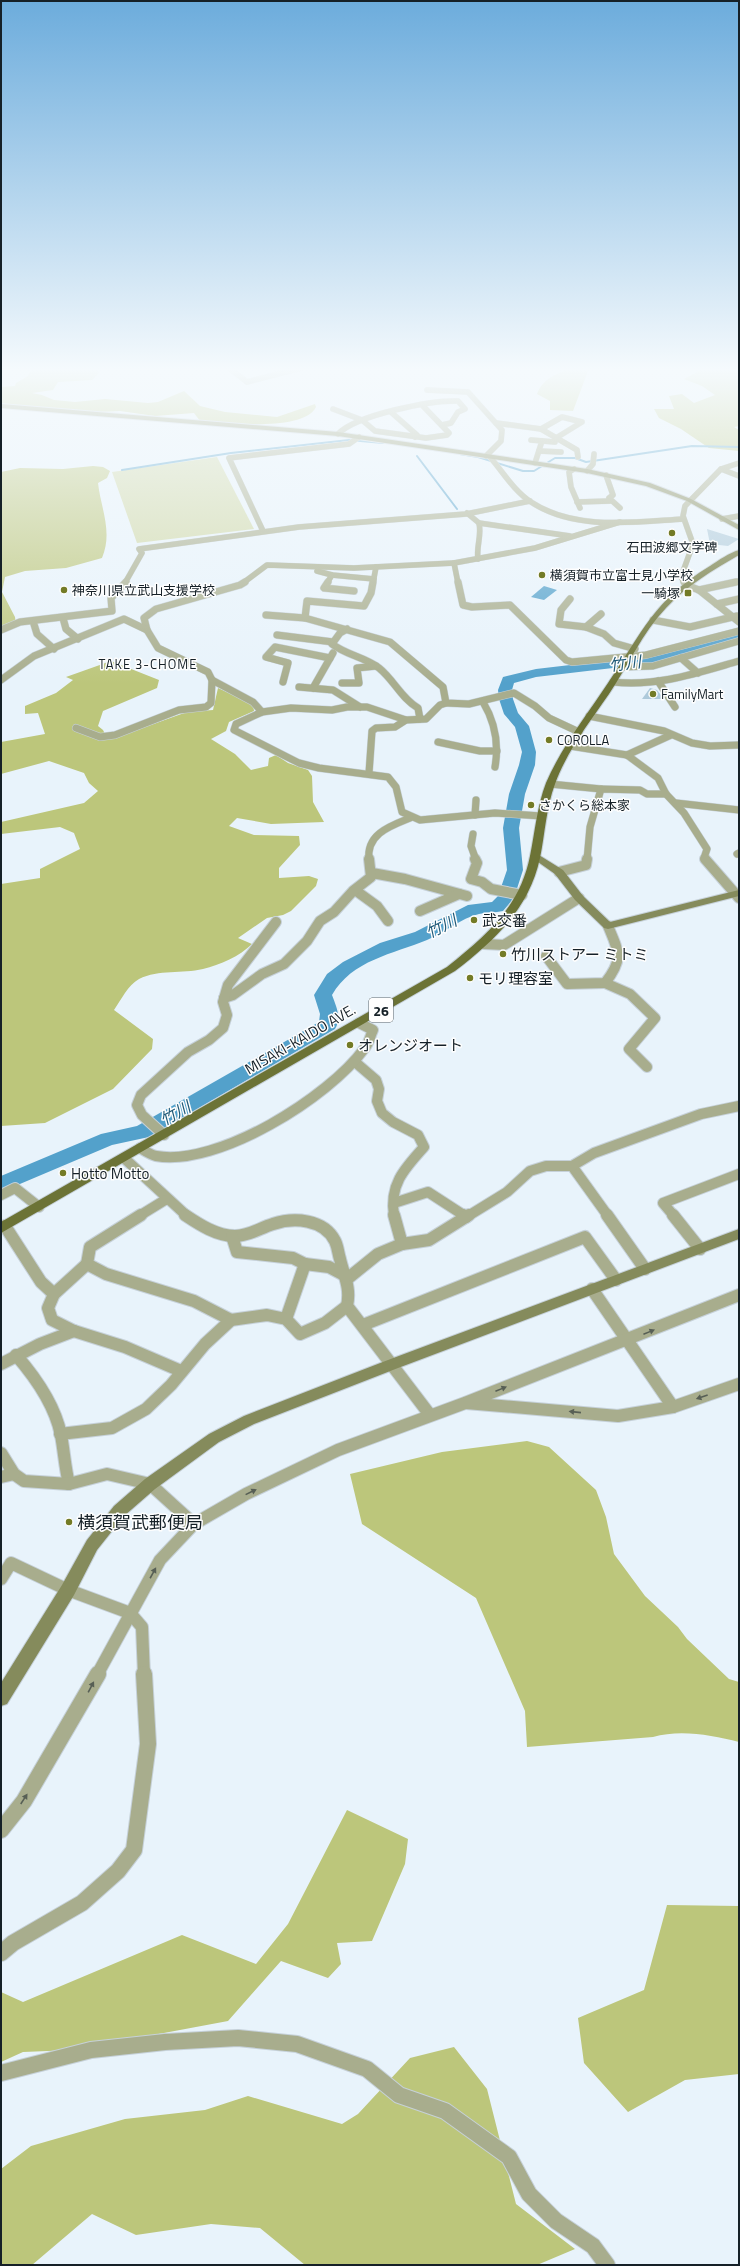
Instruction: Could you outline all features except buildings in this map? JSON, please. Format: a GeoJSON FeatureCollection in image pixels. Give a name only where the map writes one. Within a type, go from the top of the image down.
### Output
{"type":"FeatureCollection","features":[{"type":"Feature","properties":{"kind":"main road"},"geometry":{"type":"LineString","coordinates":[[598,473],[648,484],[689,500],[739,528]]}},
{"type":"Feature","properties":{"kind":"main road","name":"MISAKI-KAIDO AVE."},"geometry":{"type":"LineString","coordinates":[[3,1227],[451,969],[484,944],[502,926],[522,895],[528,882],[540,816],[550,784],[570,746],[589,716],[663,607],[686,585],[739,552]]}},
{"type":"Feature","properties":{"kind":"main road"},"geometry":{"type":"LineString","coordinates":[[534,855],[559,872],[579,898],[608,926],[738,895]]}},
{"type":"Feature","properties":{"kind":"main road"},"geometry":{"type":"LineString","coordinates":[[1,1698],[68,1590],[92,1545],[118,1511],[150,1484],[214,1438],[249,1420],[393,1364],[739,1234]]}},
{"type":"Feature","properties":{"kind":"street"},"geometry":{"type":"LineString","coordinates":[[236,473],[263,531]]}},
{"type":"Feature","properties":{"kind":"street"},"geometry":{"type":"LineString","coordinates":[[504,473],[530,501],[557,516],[582,520],[620,522],[683,519]]}},
{"type":"Feature","properties":{"kind":"street"},"geometry":{"type":"LineString","coordinates":[[569,473],[576,502],[580,508]]}},
{"type":"Feature","properties":{"kind":"street"},"geometry":{"type":"LineString","coordinates":[[717,473],[689,500],[682,510],[683,519],[693,541],[681,572],[681,577],[686,585],[699,590],[736,617],[739,622]]}},
{"type":"Feature","properties":{"kind":"street"},"geometry":{"type":"LineString","coordinates":[[606,474],[613,495],[609,498],[610,501]]}},
{"type":"Feature","properties":{"kind":"street"},"geometry":{"type":"LineString","coordinates":[[1,630],[20,622],[112,611],[111,598],[127,582],[142,553],[139,549],[263,531],[505,508],[530,501]]}},
{"type":"Feature","properties":{"kind":"street"},"geometry":{"type":"LineString","coordinates":[[576,502],[610,501],[620,508]]}},
{"type":"Feature","properties":{"kind":"street"},"geometry":{"type":"LineString","coordinates":[[467,512],[479,523],[482,530],[476,551],[478,559]]}},
{"type":"Feature","properties":{"kind":"street"},"geometry":{"type":"LineString","coordinates":[[722,519],[739,516]]}},
{"type":"Feature","properties":{"kind":"street"},"geometry":{"type":"LineString","coordinates":[[76,728],[100,737],[115,735],[179,710],[206,707],[211,703],[212,680],[208,672],[158,648],[147,630],[144,618],[156,608],[240,585],[267,565],[279,564],[376,567],[393,564],[454,563],[535,548],[620,522]]}},
{"type":"Feature","properties":{"kind":"street"},"geometry":{"type":"LineString","coordinates":[[479,523],[571,537]]}},
{"type":"Feature","properties":{"kind":"street"},"geometry":{"type":"LineString","coordinates":[[454,563],[463,605],[472,607],[510,605],[566,660],[572,662],[615,657],[625,663],[653,666],[739,641]]}},
{"type":"Feature","properties":{"kind":"street"},"geometry":{"type":"LineString","coordinates":[[308,566],[332,575],[374,579]]}},
{"type":"Feature","properties":{"kind":"street"},"geometry":{"type":"LineString","coordinates":[[305,618],[307,601],[364,606],[371,592],[376,567]]}},
{"type":"Feature","properties":{"kind":"street"},"geometry":{"type":"LineString","coordinates":[[332,575],[324,588],[354,591]]}},
{"type":"Feature","properties":{"kind":"street"},"geometry":{"type":"LineString","coordinates":[[699,590],[739,581]]}},
{"type":"Feature","properties":{"kind":"street"},"geometry":{"type":"LineString","coordinates":[[570,599],[563,604],[558,616],[559,624],[586,627],[604,634],[614,643],[635,649]]}},
{"type":"Feature","properties":{"kind":"street"},"geometry":{"type":"LineString","coordinates":[[717,604],[739,600]]}},
{"type":"Feature","properties":{"kind":"street"},"geometry":{"type":"LineString","coordinates":[[586,627],[601,614]]}},
{"type":"Feature","properties":{"kind":"street"},"geometry":{"type":"LineString","coordinates":[[266,615],[305,618],[390,642],[398,647],[428,675],[444,687],[446,703]]}},
{"type":"Feature","properties":{"kind":"street"},"geometry":{"type":"LineString","coordinates":[[653,620],[690,627],[736,617]]}},
{"type":"Feature","properties":{"kind":"street"},"geometry":{"type":"LineString","coordinates":[[62,618],[66,629],[78,639]]}},
{"type":"Feature","properties":{"kind":"street"},"geometry":{"type":"LineString","coordinates":[[1,680],[34,656],[124,619],[147,630]]}},
{"type":"Feature","properties":{"kind":"street"},"geometry":{"type":"LineString","coordinates":[[33,621],[36,634],[54,649]]}},
{"type":"Feature","properties":{"kind":"street"},"geometry":{"type":"LineString","coordinates":[[313,688],[330,658],[340,633],[346,629]]}},
{"type":"Feature","properties":{"kind":"street"},"geometry":{"type":"LineString","coordinates":[[625,663],[659,652],[739,631]]}},
{"type":"Feature","properties":{"kind":"street"},"geometry":{"type":"LineString","coordinates":[[277,635],[335,645],[364,656],[391,680],[405,701],[418,708],[420,719]]}},
{"type":"Feature","properties":{"kind":"street"},"geometry":{"type":"LineString","coordinates":[[283,682],[288,663],[266,657],[275,647],[330,658]]}},
{"type":"Feature","properties":{"kind":"street"},"geometry":{"type":"LineString","coordinates":[[681,658],[698,673]]}},
{"type":"Feature","properties":{"kind":"street"},"geometry":{"type":"LineString","coordinates":[[613,682],[634,684],[658,681],[698,673],[739,661]]}},
{"type":"Feature","properties":{"kind":"street"},"geometry":{"type":"LineString","coordinates":[[342,683],[359,683],[357,668],[376,666]]}},
{"type":"Feature","properties":{"kind":"street"},"geometry":{"type":"LineString","coordinates":[[212,680],[253,702],[262,712]]}},
{"type":"Feature","properties":{"kind":"street"},"geometry":{"type":"LineString","coordinates":[[658,681],[675,707]]}},
{"type":"Feature","properties":{"kind":"street"},"geometry":{"type":"LineString","coordinates":[[299,687],[336,692],[360,707],[406,720],[426,719],[440,705],[446,703],[463,705],[483,702],[514,693],[535,706],[549,718],[579,732]]}},
{"type":"Feature","properties":{"kind":"street"},"geometry":{"type":"LineString","coordinates":[[483,702],[490,713],[496,752],[495,767]]}},
{"type":"Feature","properties":{"kind":"street"},"geometry":{"type":"LineString","coordinates":[[360,707],[332,710],[291,708],[262,712],[236,724],[234,730],[307,766],[334,771],[369,773],[388,777],[396,786],[398,807],[410,818],[420,820],[495,813],[540,816]]}},
{"type":"Feature","properties":{"kind":"street"},"geometry":{"type":"LineString","coordinates":[[589,716],[664,731],[692,743],[710,746],[739,745]]}},
{"type":"Feature","properties":{"kind":"street"},"geometry":{"type":"LineString","coordinates":[[369,773],[372,753],[372,731],[376,728],[395,727],[406,720]]}},
{"type":"Feature","properties":{"kind":"street"},"geometry":{"type":"LineString","coordinates":[[627,755],[671,735]]}},
{"type":"Feature","properties":{"kind":"street"},"geometry":{"type":"LineString","coordinates":[[438,742],[480,752],[496,752]]}},
{"type":"Feature","properties":{"kind":"street"},"geometry":{"type":"LineString","coordinates":[[570,746],[627,755],[658,778],[666,794],[676,803],[707,849],[704,858],[738,895]]}},
{"type":"Feature","properties":{"kind":"street"},"geometry":{"type":"LineString","coordinates":[[550,784],[601,789],[640,790],[647,794],[666,794]]}},
{"type":"Feature","properties":{"kind":"street"},"geometry":{"type":"LineString","coordinates":[[559,872],[586,865],[590,827],[601,789]]}},
{"type":"Feature","properties":{"kind":"street"},"geometry":{"type":"LineString","coordinates":[[475,815],[476,800]]}},
{"type":"Feature","properties":{"kind":"street"},"geometry":{"type":"LineString","coordinates":[[676,803],[739,810]]}},
{"type":"Feature","properties":{"kind":"street"},"geometry":{"type":"LineString","coordinates":[[372,873],[368,854],[370,841],[377,834],[410,818]]}},
{"type":"Feature","properties":{"kind":"street"},"geometry":{"type":"LineString","coordinates":[[473,834],[470,846],[477,863],[471,879],[482,882],[491,889],[522,895]]}},
{"type":"Feature","properties":{"kind":"street"},"geometry":{"type":"LineString","coordinates":[[224,998],[233,995],[262,974],[284,964],[307,941],[320,921],[334,912],[372,873]]}},
{"type":"Feature","properties":{"kind":"street"},"geometry":{"type":"LineString","coordinates":[[372,873],[405,879],[463,895],[420,911]]}},
{"type":"Feature","properties":{"kind":"street"},"geometry":{"type":"LineString","coordinates":[[355,890],[377,906],[388,921]]}},
{"type":"Feature","properties":{"kind":"street"},"geometry":{"type":"LineString","coordinates":[[484,944],[504,945],[579,898]]}},
{"type":"Feature","properties":{"kind":"street"},"geometry":{"type":"LineString","coordinates":[[164,1135],[142,1115],[138,1105],[141,1095],[188,1052],[209,1040],[223,1028],[227,1015],[223,1002],[228,985],[276,922]]}},
{"type":"Feature","properties":{"kind":"street"},"geometry":{"type":"LineString","coordinates":[[605,983],[618,967],[619,953],[608,926]]}},
{"type":"Feature","properties":{"kind":"street"},"geometry":{"type":"LineString","coordinates":[[546,956],[567,984],[605,983],[630,994],[655,1018],[629,1049],[647,1067]]}},
{"type":"Feature","properties":{"kind":"street"},"geometry":{"type":"LineString","coordinates":[[140,1148],[156,1156],[199,1154],[229,1145],[261,1129],[321,1092],[355,1062],[372,1037],[373,1030],[359,1023]]}},
{"type":"Feature","properties":{"kind":"street"},"geometry":{"type":"LineString","coordinates":[[355,1062],[371,1073],[378,1084],[377,1101],[380,1110],[396,1125],[418,1135],[424,1147],[399,1177],[393,1192],[394,1223],[402,1244]]}},
{"type":"Feature","properties":{"kind":"street"},"geometry":{"type":"LineString","coordinates":[[347,1278],[378,1254],[402,1244],[429,1240],[507,1192],[530,1170],[546,1166],[572,1166],[594,1153],[701,1114],[739,1106]]}},
{"type":"Feature","properties":{"kind":"street"},"geometry":{"type":"LineString","coordinates":[[60,1434],[112,1428],[146,1409],[171,1385],[181,1371],[205,1344],[231,1320],[267,1315],[286,1319],[300,1334],[316,1329],[339,1314],[347,1306],[351,1291],[340,1263],[335,1240],[324,1228],[303,1220],[277,1223],[250,1234],[232,1236],[207,1229],[165,1200],[145,1177],[124,1158]]}},
{"type":"Feature","properties":{"kind":"street"},"geometry":{"type":"LineString","coordinates":[[572,1166],[645,1269]]}},
{"type":"Feature","properties":{"kind":"street"},"geometry":{"type":"LineString","coordinates":[[700,1248],[663,1203],[739,1174]]}},
{"type":"Feature","properties":{"kind":"street"},"geometry":{"type":"LineString","coordinates":[[1,1195],[15,1188],[39,1207]]}},
{"type":"Feature","properties":{"kind":"street"},"geometry":{"type":"LineString","coordinates":[[394,1203],[428,1192],[466,1217]]}},
{"type":"Feature","properties":{"kind":"street"},"geometry":{"type":"LineString","coordinates":[[165,1200],[90,1248],[87,1264],[54,1294],[48,1308],[52,1320],[74,1331],[125,1347],[181,1371]]}},
{"type":"Feature","properties":{"kind":"street"},"geometry":{"type":"LineString","coordinates":[[3,1227],[41,1282],[54,1294]]}},
{"type":"Feature","properties":{"kind":"street"},"geometry":{"type":"LineString","coordinates":[[232,1236],[237,1252],[293,1258],[305,1264],[329,1267],[347,1278]]}},
{"type":"Feature","properties":{"kind":"street"},"geometry":{"type":"LineString","coordinates":[[363,1325],[585,1237],[616,1280]]}},
{"type":"Feature","properties":{"kind":"street"},"geometry":{"type":"LineString","coordinates":[[87,1264],[106,1274],[194,1301],[231,1320]]}},
{"type":"Feature","properties":{"kind":"street"},"geometry":{"type":"LineString","coordinates":[[286,1319],[305,1264]]}},
{"type":"Feature","properties":{"kind":"street"},"geometry":{"type":"LineString","coordinates":[[592,1289],[673,1407]]}},
{"type":"Feature","properties":{"kind":"street"},"geometry":{"type":"LineString","coordinates":[[1,1830],[24,1801],[83,1701],[160,1560],[194,1524],[246,1494],[338,1450],[465,1403],[739,1295]]}},
{"type":"Feature","properties":{"kind":"street"},"geometry":{"type":"LineString","coordinates":[[347,1306],[393,1364],[430,1415]]}},
{"type":"Feature","properties":{"kind":"street"},"geometry":{"type":"LineString","coordinates":[[1,1364],[16,1355],[74,1331]]}},
{"type":"Feature","properties":{"kind":"street"},"geometry":{"type":"LineString","coordinates":[[16,1355],[31,1372],[44,1396],[60,1434],[70,1484]]}},
{"type":"Feature","properties":{"kind":"street"},"geometry":{"type":"LineString","coordinates":[[465,1403],[618,1416],[673,1407],[739,1384]]}},
{"type":"Feature","properties":{"kind":"street"},"geometry":{"type":"LineString","coordinates":[[1,1453],[14,1474],[24,1481],[70,1484],[107,1474],[150,1484],[194,1524]]}},
{"type":"Feature","properties":{"kind":"street"},"geometry":{"type":"LineString","coordinates":[[1,1477],[14,1474]]}},
{"type":"Feature","properties":{"kind":"street"},"geometry":{"type":"LineString","coordinates":[[1,1579],[12,1563],[68,1590],[130,1613],[142,1627],[148,1744],[134,1850],[118,1871],[82,1903],[13,1943],[1,1953]]}},
{"type":"Feature","properties":{"kind":"street"},"geometry":{"type":"LineString","coordinates":[[1,2072],[91,2050],[165,2042],[238,2038],[297,2044],[367,2069],[399,2095],[446,2111],[509,2157],[529,2194],[556,2221],[593,2246],[607,2265]]}},
{"type":"Feature","properties":{"kind":"green space"},"geometry":{"type":"Polygon","coordinates":[[[1,473],[109,473],[107,478],[98,483],[106,530],[105,548],[102,558],[66,568],[25,571],[5,577],[2,592],[15,617],[16,625],[1,631],[1,473]]]}},
{"type":"Feature","properties":{"kind":"green space"},"geometry":{"type":"Polygon","coordinates":[[[112,473],[225,473],[254,529],[137,543],[112,473]]]}},
{"type":"Feature","properties":{"kind":"green space"},"geometry":{"type":"Polygon","coordinates":[[[111,661],[159,680],[157,688],[103,711],[98,726],[105,734],[114,738],[187,712],[213,710],[218,688],[253,704],[254,711],[229,722],[226,731],[211,739],[235,754],[251,770],[268,766],[269,758],[276,755],[288,763],[308,770],[312,776],[313,802],[324,822],[271,824],[237,818],[229,826],[254,835],[299,836],[300,845],[279,868],[279,878],[309,876],[318,879],[316,886],[291,911],[283,915],[267,918],[238,938],[252,944],[236,956],[203,969],[154,974],[139,979],[131,985],[114,1010],[153,1039],[152,1049],[113,1089],[45,1123],[1,1126],[1,884],[40,878],[40,869],[80,849],[74,833],[60,827],[1,834],[1,822],[84,803],[98,791],[89,783],[84,773],[49,761],[1,774],[1,742],[45,734],[38,713],[25,714],[25,706],[56,693],[73,680],[66,677],[111,661]]]}},
{"type":"Feature","properties":{"kind":"green space"},"geometry":{"type":"Polygon","coordinates":[[[527,1441],[549,1447],[596,1490],[606,1517],[614,1554],[645,1596],[729,1679],[739,1682],[739,1742],[707,1735],[674,1733],[653,1737],[527,1747],[525,1711],[476,1598],[362,1524],[350,1474],[442,1452],[527,1441]]]}},
{"type":"Feature","properties":{"kind":"green space"},"geometry":{"type":"Polygon","coordinates":[[[347,1810],[408,1839],[405,1864],[372,1941],[337,1943],[341,1964],[328,1978],[281,1961],[228,2021],[73,2050],[23,2052],[1,2062],[1,1992],[23,2002],[182,1935],[256,1964],[288,1924],[347,1810]]]}},
{"type":"Feature","properties":{"kind":"green space"},"geometry":{"type":"Polygon","coordinates":[[[667,1905],[739,1906],[739,2074],[685,2080],[628,2112],[584,2063],[578,2018],[644,1990],[667,1905]]]}},
{"type":"Feature","properties":{"kind":"green space"},"geometry":{"type":"Polygon","coordinates":[[[454,2047],[487,2089],[516,2204],[575,2249],[537,2265],[305,2265],[260,2228],[211,2224],[136,2235],[92,2214],[32,2265],[1,2265],[1,2169],[31,2146],[125,2119],[205,2110],[248,2096],[342,2124],[358,2114],[410,2058],[454,2047]]]}},
{"type":"Feature","properties":{"kind":"water"},"geometry":{"type":"Polygon","coordinates":[[[544,586],[557,590],[544,600],[531,597],[544,586]]]}},
{"type":"Feature","properties":{"kind":"waterway"},"geometry":{"type":"LineString","coordinates":[[430,473],[457,509]]}},
{"type":"Feature","properties":{"kind":"waterway","name":"竹川"},"geometry":{"type":"LineString","coordinates":[[1,1184],[108,1139],[142,1132],[328,1025],[329,1014],[323,995],[333,978],[349,966],[386,947],[421,936],[474,909],[497,907],[506,898],[515,870],[511,828],[517,794],[527,765],[529,752],[522,726],[511,714],[506,699],[505,690],[508,680],[536,673],[647,660],[739,638]]}},
{"type":"Feature","properties":{"kind":"place","name":"石田波郷文学碑"},"geometry":{"type":"Point","coordinates":[672,533]}},
{"type":"Feature","properties":{"kind":"place","name":"横須賀市立富士見小学校"},"geometry":{"type":"Point","coordinates":[542,575]}},
{"type":"Feature","properties":{"kind":"place","name":"神奈川県立武山支援学校"},"geometry":{"type":"Point","coordinates":[64,590]}},
{"type":"Feature","properties":{"kind":"place","name":"一騎塚"},"geometry":{"type":"Point","coordinates":[688,593]}},
{"type":"Feature","properties":{"kind":"place","name":"FamilyMart"},"geometry":{"type":"Point","coordinates":[653,694]}},
{"type":"Feature","properties":{"kind":"place","name":"COROLLA"},"geometry":{"type":"Point","coordinates":[549,740]}},
{"type":"Feature","properties":{"kind":"place","name":"さかくら総本家"},"geometry":{"type":"Point","coordinates":[531,805]}},
{"type":"Feature","properties":{"kind":"place","name":"武交番"},"geometry":{"type":"Point","coordinates":[474,920]}},
{"type":"Feature","properties":{"kind":"place","name":"竹川ストアー ミトミ"},"geometry":{"type":"Point","coordinates":[503,954]}},
{"type":"Feature","properties":{"kind":"place","name":"モリ理容室"},"geometry":{"type":"Point","coordinates":[470,978]}},
{"type":"Feature","properties":{"kind":"place","name":"オレンジオート"},"geometry":{"type":"Point","coordinates":[350,1045]}},
{"type":"Feature","properties":{"kind":"place","name":"Hotto Motto"},"geometry":{"type":"Point","coordinates":[63,1173]}},
{"type":"Feature","properties":{"kind":"place","name":"横須賀武郵便局"},"geometry":{"type":"Point","coordinates":[69,1522]}},
{"type":"Feature","properties":{"kind":"district","name":"TAKE 3-CHOME"},"geometry":{"type":"Point","coordinates":[148,664]}}]}
